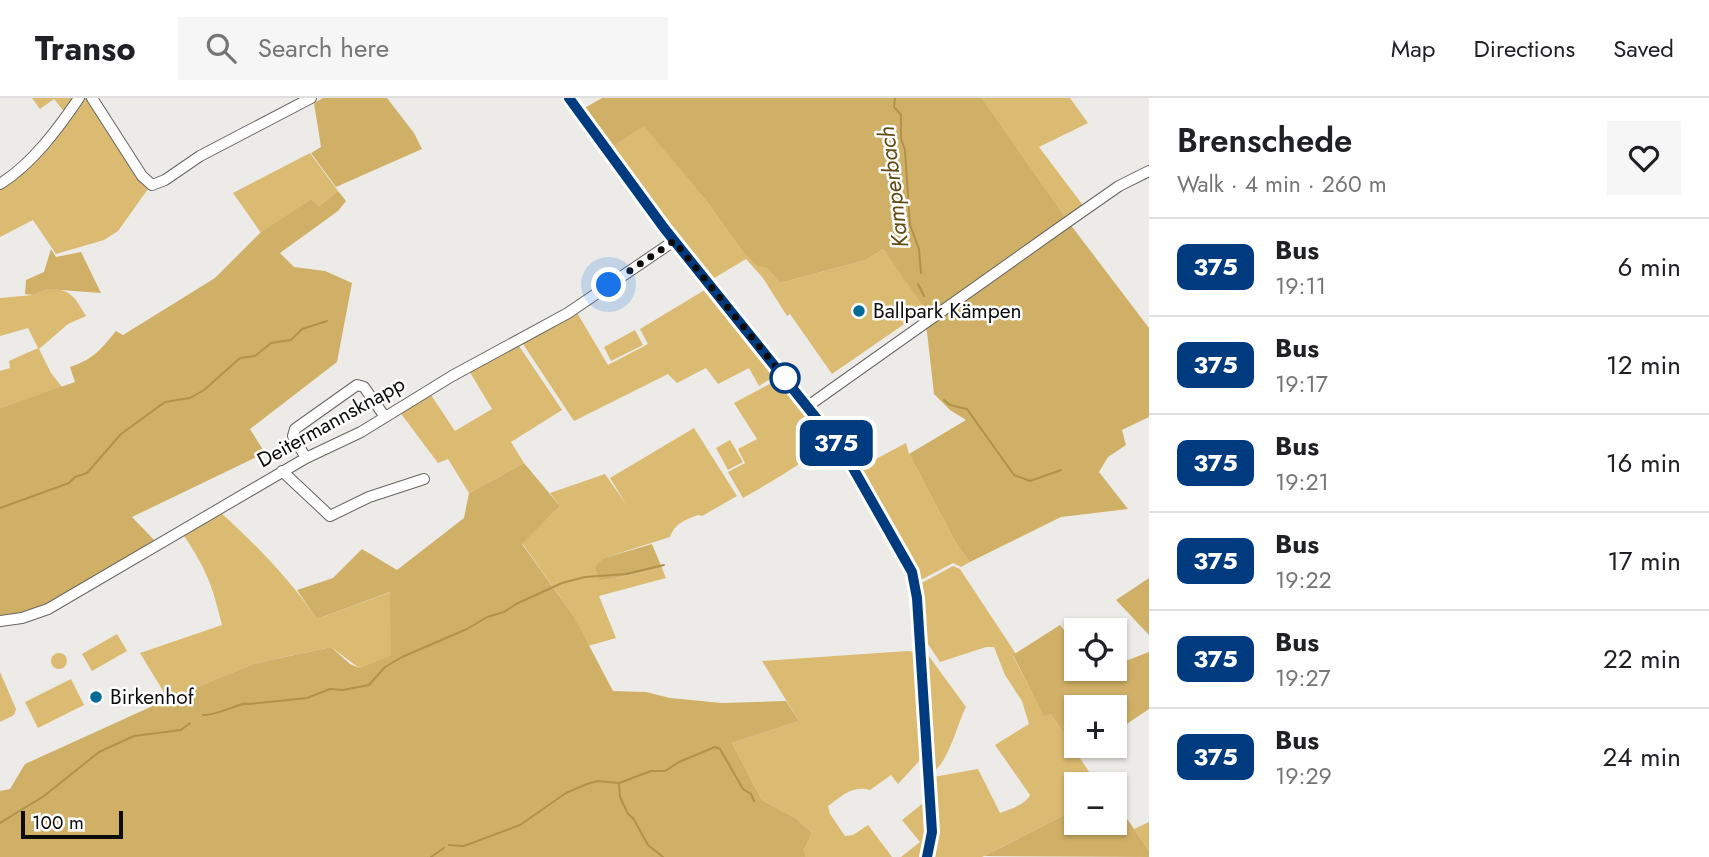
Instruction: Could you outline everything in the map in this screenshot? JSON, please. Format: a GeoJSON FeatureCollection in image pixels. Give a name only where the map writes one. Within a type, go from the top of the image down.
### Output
{"type":"FeatureCollection","features":[{"type":"Feature","properties":{"kind":"street"},"geometry":{"type":"LineString","coordinates":[[0,184],[58,129],[79,98]]}},
{"type":"Feature","properties":{"kind":"street"},"geometry":{"type":"LineString","coordinates":[[92,98],[142,176],[147,182],[156,185],[200,156],[311,98]]}},
{"type":"Feature","properties":{"kind":"street"},"geometry":{"type":"LineString","coordinates":[[569,98],[674,241],[845,454],[914,578],[932,832],[928,857]]}},
{"type":"Feature","properties":{"kind":"street"},"geometry":{"type":"LineString","coordinates":[[808,406],[1119,186],[1149,172]]}},
{"type":"Feature","properties":{"kind":"street","name":"Deitermannsknapp"},"geometry":{"type":"LineString","coordinates":[[0,621],[22,618],[48,609],[282,471],[385,417],[452,376],[568,313],[674,241]]}},
{"type":"Feature","properties":{"kind":"street"},"geometry":{"type":"LineString","coordinates":[[306,458],[293,432],[357,385],[364,387],[385,417]]}},
{"type":"Feature","properties":{"kind":"street"},"geometry":{"type":"LineString","coordinates":[[282,471],[330,516],[369,498],[424,479]]}},
{"type":"Feature","properties":{"kind":"shaded area"},"geometry":{"type":"Polygon","coordinates":[[[32,98],[75,98],[66,114],[54,99],[40,109],[32,98]]]}},
{"type":"Feature","properties":{"kind":"shaded area"},"geometry":{"type":"Polygon","coordinates":[[[85,98],[88,98],[132,169],[148,189],[118,231],[104,240],[56,254],[33,220],[0,237],[0,187],[66,122],[85,98]]]}},
{"type":"Feature","properties":{"kind":"shaded area"},"geometry":{"type":"Polygon","coordinates":[[[323,98],[387,98],[414,133],[422,149],[336,187],[311,153],[321,147],[314,103],[323,98]]]}},
{"type":"Feature","properties":{"kind":"shaded area"},"geometry":{"type":"Polygon","coordinates":[[[602,98],[982,98],[1070,224],[1149,328],[1149,417],[1122,430],[1126,445],[1108,457],[1099,472],[1128,509],[1061,517],[970,562],[957,545],[909,454],[966,420],[950,410],[934,394],[922,312],[925,309],[883,249],[866,260],[780,283],[767,268],[758,266],[742,251],[708,203],[644,126],[609,149],[581,110],[602,98]]]}},
{"type":"Feature","properties":{"kind":"shaded area"},"geometry":{"type":"Polygon","coordinates":[[[982,98],[1070,98],[1088,123],[1039,147],[1085,208],[1067,220],[982,98]]]}},
{"type":"Feature","properties":{"kind":"shaded area"},"geometry":{"type":"Polygon","coordinates":[[[644,125],[708,203],[742,251],[767,268],[780,283],[866,260],[883,249],[926,309],[832,374],[790,314],[787,316],[763,278],[746,259],[711,280],[609,149],[644,125]]]}},
{"type":"Feature","properties":{"kind":"shaded area"},"geometry":{"type":"Polygon","coordinates":[[[310,153],[338,191],[319,206],[311,199],[261,233],[233,193],[310,153]]]}},
{"type":"Feature","properties":{"kind":"shaded area"},"geometry":{"type":"Polygon","coordinates":[[[338,191],[346,201],[338,211],[280,253],[294,267],[325,271],[352,283],[337,362],[250,429],[265,453],[132,517],[157,543],[47,607],[0,619],[0,408],[75,382],[70,367],[96,353],[116,331],[123,335],[215,278],[260,233],[311,199],[319,206],[338,191]]]}},
{"type":"Feature","properties":{"kind":"shaded area"},"geometry":{"type":"Polygon","coordinates":[[[51,249],[56,257],[81,252],[101,293],[48,289],[33,295],[25,294],[26,280],[44,272],[51,249]]]}},
{"type":"Feature","properties":{"kind":"shaded area"},"geometry":{"type":"Polygon","coordinates":[[[708,288],[778,374],[759,386],[749,368],[718,384],[706,368],[677,383],[668,374],[574,421],[523,344],[576,311],[608,365],[648,344],[640,329],[708,288]]]}},
{"type":"Feature","properties":{"kind":"shaded area"},"geometry":{"type":"Polygon","coordinates":[[[48,289],[72,295],[86,316],[68,324],[39,349],[51,373],[62,387],[0,408],[0,371],[10,368],[9,361],[38,348],[28,328],[0,336],[0,298],[33,295],[48,289]]]}},
{"type":"Feature","properties":{"kind":"shaded area"},"geometry":{"type":"Polygon","coordinates":[[[635,330],[643,345],[611,361],[604,347],[635,330]]]}},
{"type":"Feature","properties":{"kind":"shaded area"},"geometry":{"type":"Polygon","coordinates":[[[517,343],[562,410],[511,442],[524,463],[469,493],[448,459],[438,463],[399,411],[429,392],[455,431],[492,409],[468,369],[517,343]]]}},
{"type":"Feature","properties":{"kind":"shaded area"},"geometry":{"type":"Polygon","coordinates":[[[781,378],[830,437],[803,461],[743,498],[728,472],[745,463],[738,449],[757,439],[734,403],[781,378]]]}},
{"type":"Feature","properties":{"kind":"shaded area"},"geometry":{"type":"Polygon","coordinates":[[[694,428],[737,496],[702,516],[698,515],[681,523],[670,537],[604,558],[600,581],[662,568],[666,578],[599,596],[616,638],[588,646],[573,615],[522,543],[560,506],[550,493],[605,474],[626,504],[610,478],[694,428]]]}},
{"type":"Feature","properties":{"kind":"shaded area"},"geometry":{"type":"Polygon","coordinates":[[[730,440],[743,462],[728,470],[716,448],[730,440]]]}},
{"type":"Feature","properties":{"kind":"shaded area"},"geometry":{"type":"Polygon","coordinates":[[[906,443],[909,454],[957,545],[970,562],[961,567],[953,563],[917,582],[857,469],[906,443]]]}},
{"type":"Feature","properties":{"kind":"shaded area"},"geometry":{"type":"Polygon","coordinates":[[[524,463],[560,506],[522,544],[573,615],[613,691],[646,692],[670,698],[722,703],[786,701],[799,721],[732,743],[762,800],[797,819],[812,833],[804,850],[806,857],[0,857],[0,791],[10,789],[25,764],[253,664],[331,647],[350,664],[359,668],[391,655],[390,592],[317,619],[297,590],[333,578],[362,549],[397,570],[464,518],[469,493],[524,463]]]}},
{"type":"Feature","properties":{"kind":"shaded area"},"geometry":{"type":"Polygon","coordinates":[[[219,511],[271,562],[317,619],[391,592],[392,655],[359,668],[331,647],[253,664],[168,699],[140,653],[222,625],[207,577],[182,533],[219,511]]]}},
{"type":"Feature","properties":{"kind":"shaded area"},"geometry":{"type":"Polygon","coordinates":[[[652,544],[662,568],[600,581],[595,567],[604,558],[652,544]]]}},
{"type":"Feature","properties":{"kind":"shaded area"},"geometry":{"type":"Polygon","coordinates":[[[953,566],[960,569],[1016,654],[1013,656],[1044,715],[1051,714],[1064,734],[1064,758],[1080,758],[1089,772],[1064,772],[1064,815],[982,857],[930,857],[933,777],[978,769],[1000,813],[1021,804],[1030,795],[995,745],[1029,724],[1022,701],[1005,675],[994,647],[986,647],[940,662],[922,635],[918,585],[953,566]]]}},
{"type":"Feature","properties":{"kind":"shaded area"},"geometry":{"type":"Polygon","coordinates":[[[1149,578],[1149,635],[1116,600],[1149,578]]]}},
{"type":"Feature","properties":{"kind":"shaded area"},"geometry":{"type":"Polygon","coordinates":[[[1060,625],[1064,630],[1064,681],[1127,681],[1127,660],[1149,652],[1149,709],[1127,724],[1127,695],[1064,695],[1064,734],[1051,714],[1044,716],[1013,655],[1060,625]]]}},
{"type":"Feature","properties":{"kind":"shaded area"},"geometry":{"type":"Polygon","coordinates":[[[117,634],[127,651],[92,671],[82,654],[117,634]]]}},
{"type":"Feature","properties":{"kind":"shaded area"},"geometry":{"type":"Polygon","coordinates":[[[923,648],[966,707],[947,753],[937,769],[930,774],[923,648]]]}},
{"type":"Feature","properties":{"kind":"shaded area"},"geometry":{"type":"Polygon","coordinates":[[[915,652],[917,659],[923,757],[898,784],[891,775],[870,790],[852,790],[828,806],[830,814],[845,836],[853,835],[868,825],[892,857],[806,857],[804,850],[812,833],[797,819],[762,800],[732,743],[799,721],[762,661],[915,652]]]}},
{"type":"Feature","properties":{"kind":"shaded area"},"geometry":{"type":"Polygon","coordinates":[[[56,653],[62,653],[67,661],[65,667],[56,669],[51,664],[51,658],[56,653]]]}},
{"type":"Feature","properties":{"kind":"shaded area"},"geometry":{"type":"Polygon","coordinates":[[[0,672],[16,709],[14,715],[0,722],[0,672]]]}},
{"type":"Feature","properties":{"kind":"shaded area"},"geometry":{"type":"Polygon","coordinates":[[[71,679],[84,705],[38,728],[25,702],[71,679]]]}},
{"type":"Feature","properties":{"kind":"shaded area"},"geometry":{"type":"Polygon","coordinates":[[[927,800],[929,843],[924,857],[901,857],[920,842],[902,820],[927,800]]]}},
{"type":"Feature","properties":{"kind":"shaded area"},"geometry":{"type":"Polygon","coordinates":[[[1064,815],[1064,835],[1127,835],[1127,819],[1149,851],[1149,857],[984,856],[1064,815]]]}},
{"type":"Feature","properties":{"kind":"shaded area"},"geometry":{"type":"Polygon","coordinates":[[[1149,822],[1149,851],[1134,829],[1149,822]]]}},
{"type":"Feature","properties":{"kind":"waterway","name":"Kamperbach"},"geometry":{"type":"LineString","coordinates":[[895,98],[894,107],[901,115],[910,225],[919,249],[921,273]]}},
{"type":"Feature","properties":{"kind":"waterway","name":"Kamperbach"},"geometry":{"type":"LineString","coordinates":[[918,284],[924,296]]}},
{"type":"Feature","properties":{"kind":"waterway"},"geometry":{"type":"LineString","coordinates":[[0,508],[69,483],[75,477],[87,473],[121,434],[165,402],[190,398],[204,390],[240,358],[255,356],[271,343],[291,340],[302,329],[327,321]]}},
{"type":"Feature","properties":{"kind":"waterway","name":"Kamperbach"},"geometry":{"type":"LineString","coordinates":[[944,400],[950,405],[967,409],[1014,475],[1030,481],[1061,470]]}},
{"type":"Feature","properties":{"kind":"waterway"},"geometry":{"type":"LineString","coordinates":[[203,715],[246,704],[307,698],[330,689],[343,690],[369,685],[385,667],[402,657],[562,583],[585,577],[626,574],[664,565]]}},
{"type":"Feature","properties":{"kind":"waterway"},"geometry":{"type":"LineString","coordinates":[[0,823],[44,796],[99,752],[134,736],[181,730],[190,723]]}},
{"type":"Feature","properties":{"kind":"waterway"},"geometry":{"type":"LineString","coordinates":[[449,845],[464,846],[520,825],[566,793],[587,784],[598,781],[619,783],[651,771],[665,771],[715,747],[720,749],[743,789],[751,794],[754,801]]}},
{"type":"Feature","properties":{"kind":"waterway"},"geometry":{"type":"LineString","coordinates":[[619,784],[620,797],[628,814],[648,845],[663,857]]}},
{"type":"Feature","properties":{"kind":"waterway"},"geometry":{"type":"LineString","coordinates":[[431,857],[444,848]]}},
{"type":"Feature","properties":{"kind":"bus line","name":"375"},"geometry":{"type":"LineString","coordinates":[[569,98],[664,228],[845,454],[912,572],[917,598],[932,832],[927,857]]}},
{"type":"Feature","properties":{"kind":"place","name":"Ballpark Kämpen"},"geometry":{"type":"Point","coordinates":[859,311]}},
{"type":"Feature","properties":{"kind":"place","name":"Birkenhof"},"geometry":{"type":"Point","coordinates":[96,697]}},
{"type":"Feature","properties":{"kind":"route"},"geometry":{"type":"LineString","coordinates":[[609,285],[674,241],[785,378]]}}]}
